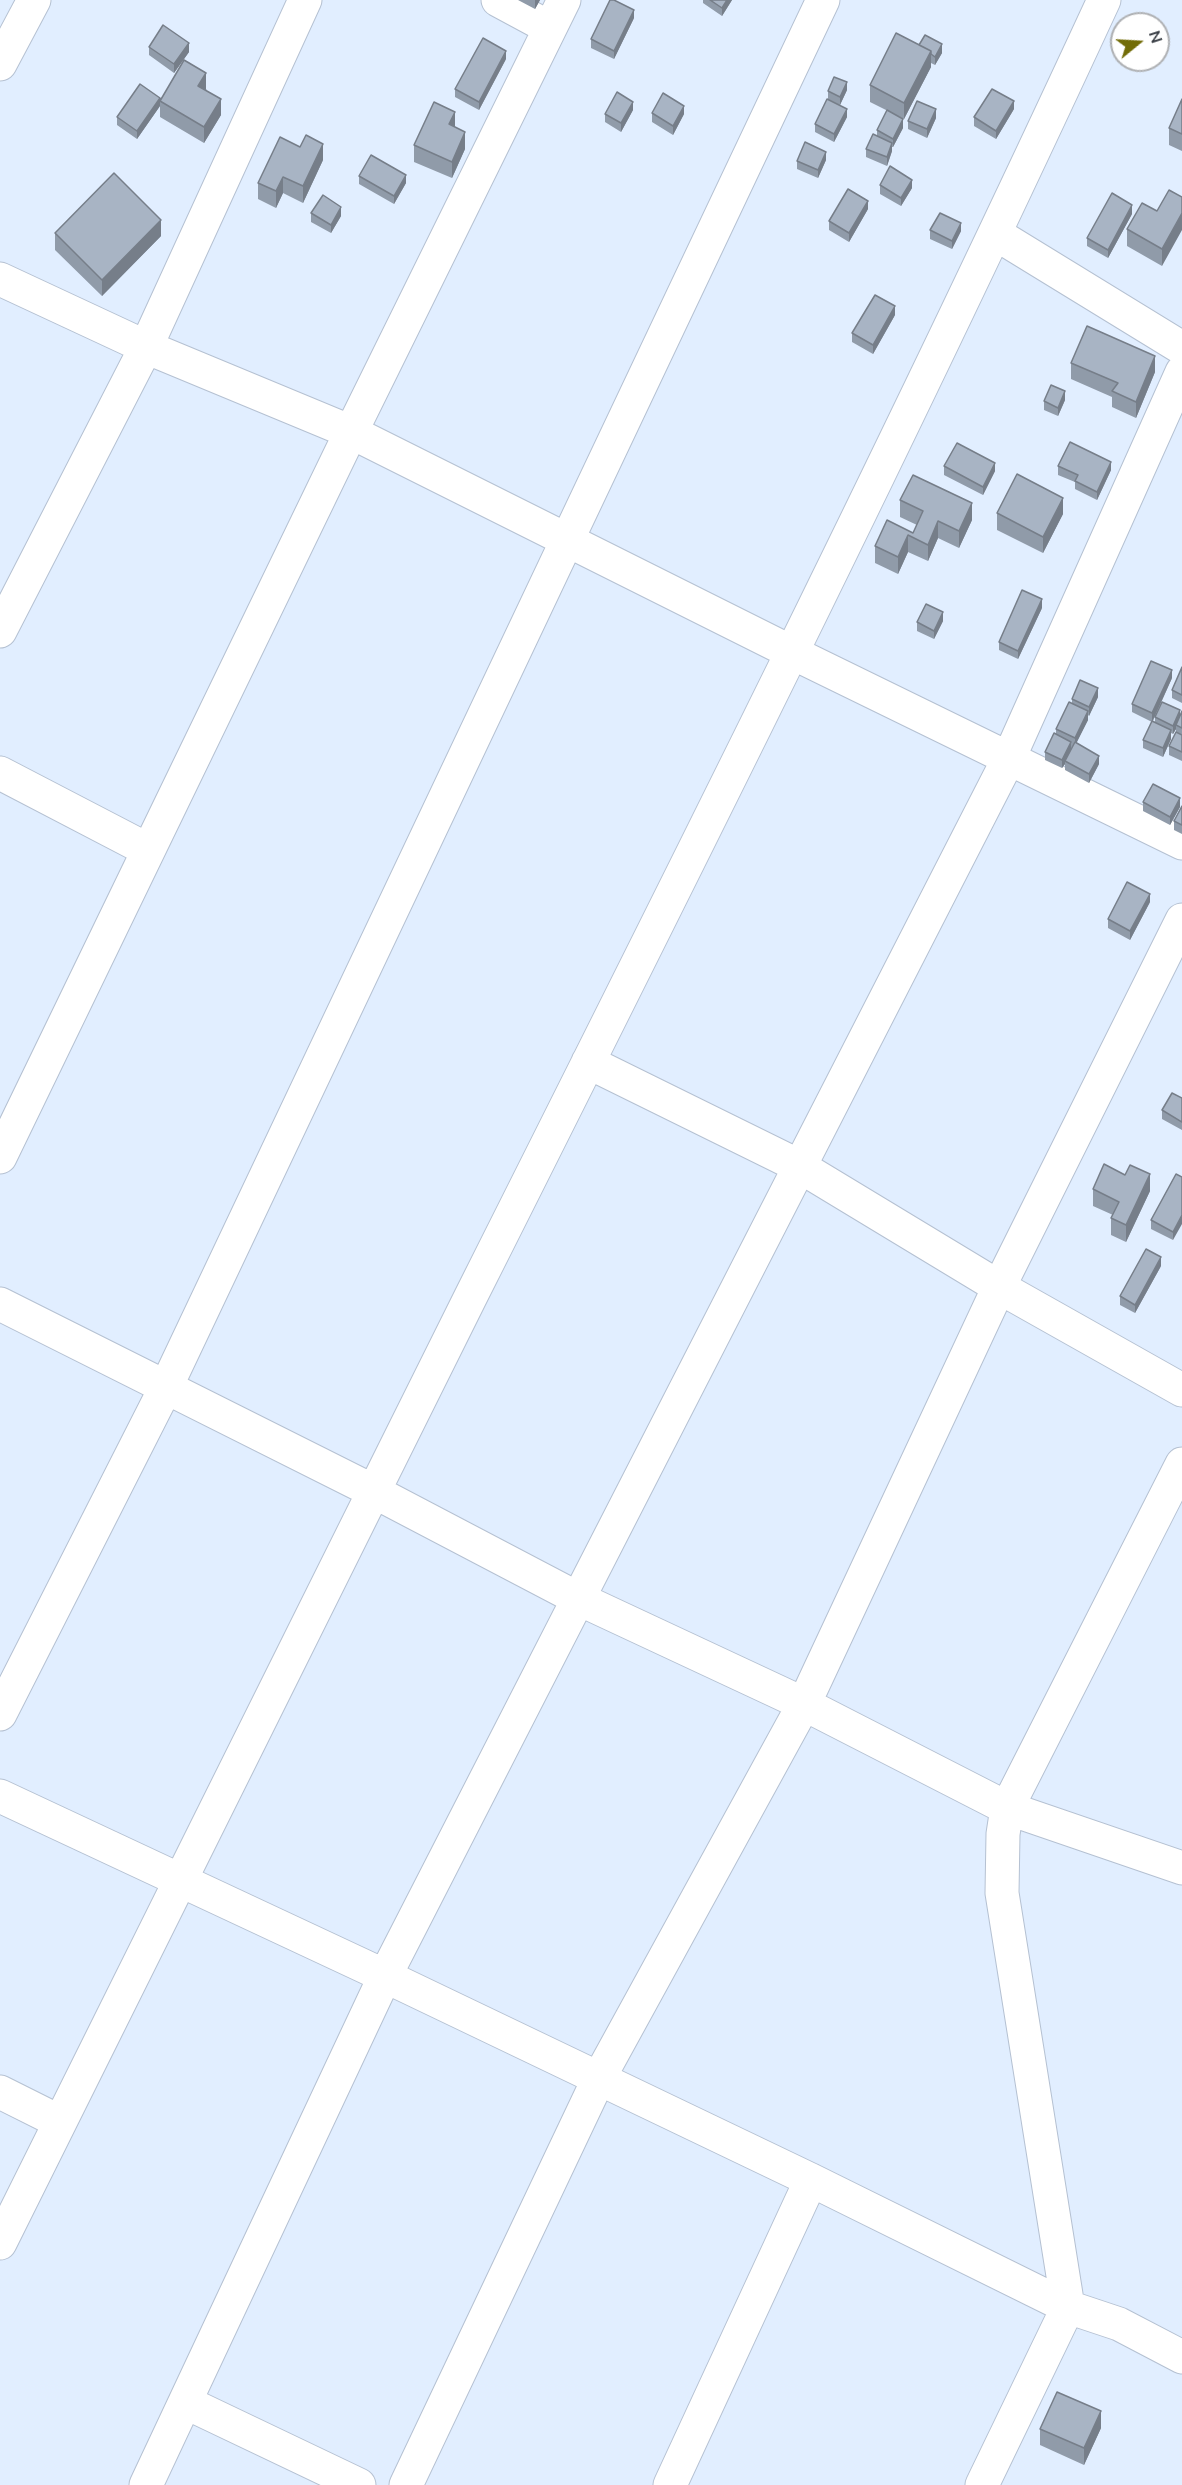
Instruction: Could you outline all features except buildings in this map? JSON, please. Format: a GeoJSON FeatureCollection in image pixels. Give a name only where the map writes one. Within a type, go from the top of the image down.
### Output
{"type":"FeatureCollection","features":[{"type":"Feature","properties":{"kind":"street"},"geometry":{"type":"LineString","coordinates":[[0,64],[34,0]]}},
{"type":"Feature","properties":{"kind":"street"},"geometry":{"type":"LineString","coordinates":[[0,631],[146,346],[305,0]]}},
{"type":"Feature","properties":{"kind":"street"},"geometry":{"type":"LineString","coordinates":[[0,1157],[351,432],[557,14],[498,0]]}},
{"type":"Feature","properties":{"kind":"street"},"geometry":{"type":"LineString","coordinates":[[0,1714],[166,1387],[823,0]]}},
{"type":"Feature","properties":{"kind":"street"},"geometry":{"type":"LineString","coordinates":[[0,2244],[373,1491],[793,653],[996,234],[1104,0]]}},
{"type":"Feature","properties":{"kind":"street"},"geometry":{"type":"LineString","coordinates":[[996,234],[1182,348]]}},
{"type":"Feature","properties":{"kind":"street"},"geometry":{"type":"LineString","coordinates":[[0,279],[146,346],[351,432],[793,653],[1182,843]]}},
{"type":"Feature","properties":{"kind":"street"},"geometry":{"type":"LineString","coordinates":[[146,2485],[385,1976],[1009,758],[1182,372]]}},
{"type":"Feature","properties":{"kind":"street"},"geometry":{"type":"LineString","coordinates":[[0,773],[148,850]]}},
{"type":"Feature","properties":{"kind":"street"},"geometry":{"type":"LineString","coordinates":[[406,2485],[599,2078],[804,1704],[999,1287],[1182,920]]}},
{"type":"Feature","properties":{"kind":"street"},"geometry":{"type":"LineString","coordinates":[[588,1062],[799,1166],[999,1287],[1182,1390]]}},
{"type":"Feature","properties":{"kind":"street"},"geometry":{"type":"LineString","coordinates":[[0,1304],[373,1491],[577,1598],[804,1704],[1006,1808],[1182,1868]]}},
{"type":"Feature","properties":{"kind":"street"},"geometry":{"type":"LineString","coordinates":[[982,2485],[1068,2307],[1002,1893],[1006,1808],[1182,1464]]}},
{"type":"Feature","properties":{"kind":"street"},"geometry":{"type":"LineString","coordinates":[[0,1796],[599,2078],[1068,2307],[1119,2324],[1182,2356]]}},
{"type":"Feature","properties":{"kind":"street"},"geometry":{"type":"LineString","coordinates":[[0,2092],[60,2122]]}},
{"type":"Feature","properties":{"kind":"street"},"geometry":{"type":"LineString","coordinates":[[670,2485],[811,2180]]}},
{"type":"Feature","properties":{"kind":"street"},"geometry":{"type":"LineString","coordinates":[[185,2402],[359,2485]]}}]}
